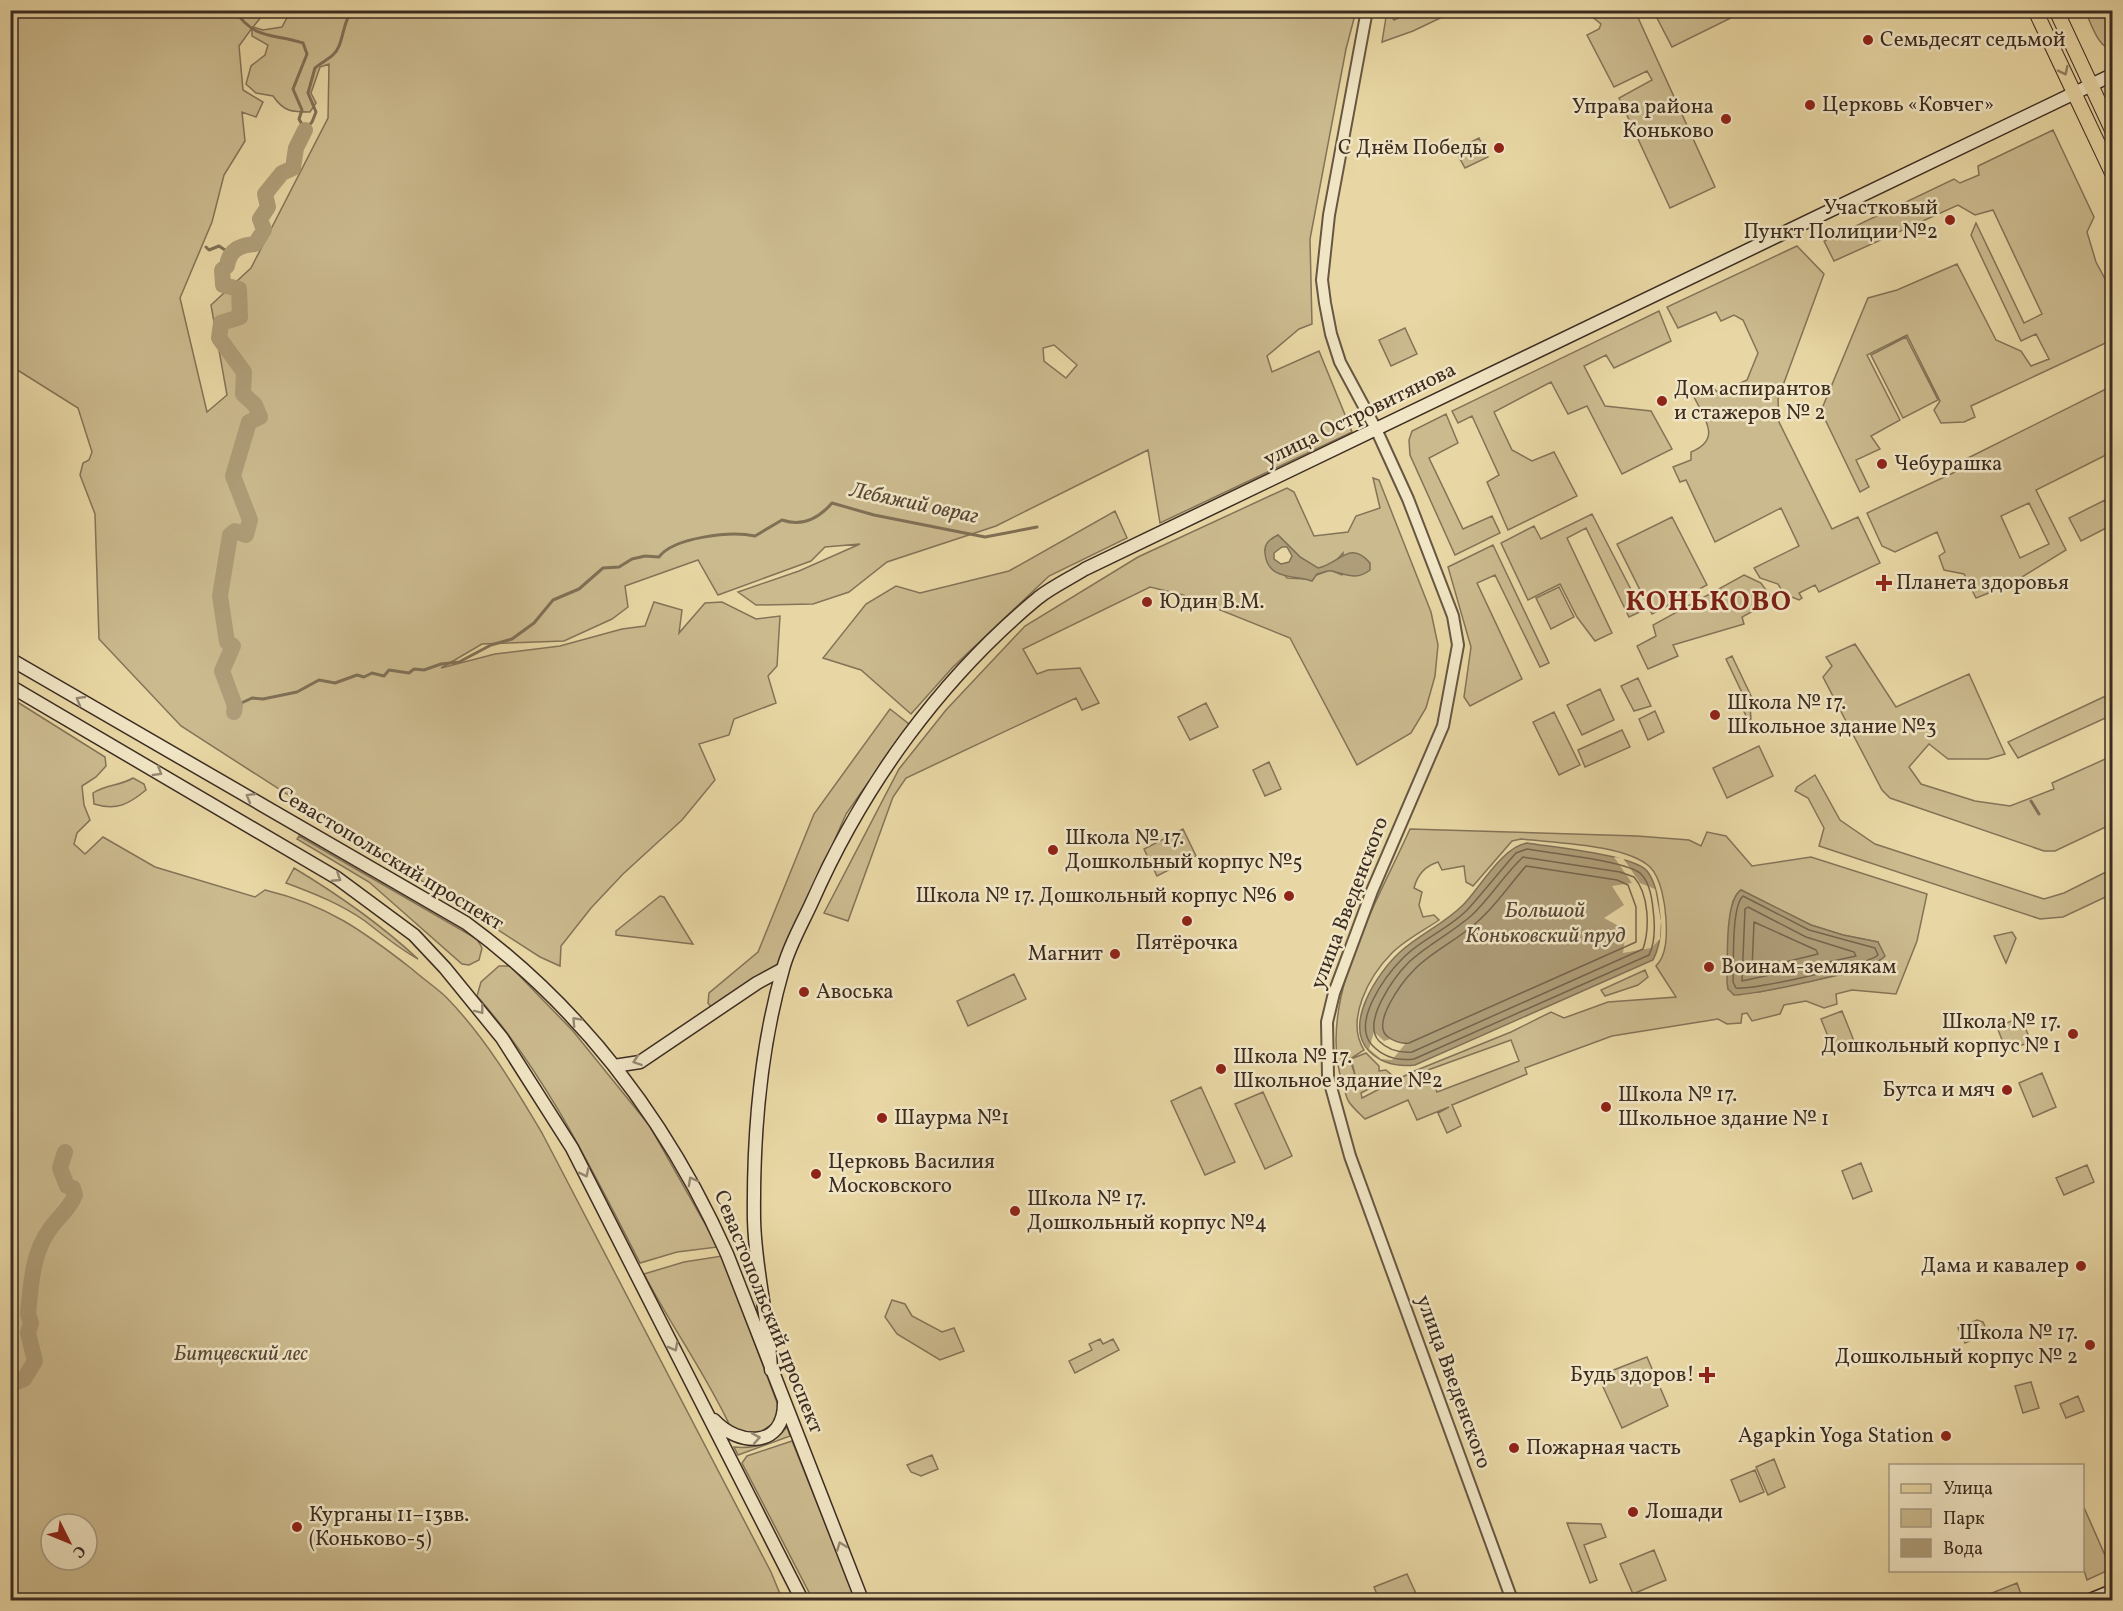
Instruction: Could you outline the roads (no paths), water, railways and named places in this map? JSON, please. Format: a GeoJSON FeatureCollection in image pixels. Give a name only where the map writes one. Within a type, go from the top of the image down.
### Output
{"type":"FeatureCollection","features":[{"type":"Feature","properties":{"kind":"main road"},"geometry":{"type":"LineString","coordinates":[[2035,10],[2112,173]]}},
{"type":"Feature","properties":{"kind":"main road"},"geometry":{"type":"LineString","coordinates":[[2056,10],[2112,130]]}},
{"type":"Feature","properties":{"kind":"main road","name":"улица Островитянова"},"geometry":{"type":"LineString","coordinates":[[771,1370],[754,1220],[762,1072],[783,969],[848,826],[895,752],[989,643],[1031,605],[1085,569],[2112,75]]}},
{"type":"Feature","properties":{"kind":"main road","name":"Севастопольский проспект"},"geometry":{"type":"LineString","coordinates":[[10,659],[466,923],[502,950],[551,994],[614,1066],[654,1117],[703,1200],[727,1254],[862,1600]]}},
{"type":"Feature","properties":{"kind":"main road","name":"Севастопольский проспект"},"geometry":{"type":"LineString","coordinates":[[10,686],[337,878],[414,935],[454,978],[502,1038],[539,1092],[572,1148],[802,1600]]}},
{"type":"Feature","properties":{"kind":"main road"},"geometry":{"type":"LineString","coordinates":[[614,1066],[640,1062],[659,1051],[707,1015],[783,969]]}},
{"type":"Feature","properties":{"kind":"main road"},"geometry":{"type":"LineString","coordinates":[[709,1415],[731,1434],[743,1440],[756,1440],[770,1433],[780,1423],[783,1418],[784,1399]]}},
{"type":"Feature","properties":{"kind":"main road"},"geometry":{"type":"LineString","coordinates":[[2090,1600],[2112,1591]]}},
{"type":"Feature","properties":{"kind":"street","name":"улица Введенского"},"geometry":{"type":"LineString","coordinates":[[1366,10],[1329,215],[1322,280],[1330,334],[1340,362],[1376,429],[1441,582],[1453,616],[1458,645],[1443,726],[1361,920],[1334,993],[1327,1022],[1328,1076],[1350,1156],[1512,1600]]}},
{"type":"Feature","properties":{"kind":"water"},"geometry":{"type":"Polygon","coordinates":[[[1278,535],[1300,557],[1318,568],[1344,555],[1356,553],[1370,563],[1370,570],[1356,576],[1326,571],[1317,574],[1312,581],[1282,575],[1271,568],[1265,553],[1267,544],[1278,535]],[[1282,547],[1274,553],[1274,559],[1281,564],[1289,562],[1292,556],[1287,547],[1282,547]]]}},
{"type":"Feature","properties":{"kind":"water","name":"Большой Коньковский пруд"},"geometry":{"type":"Polygon","coordinates":[[[1527,843],[1609,856],[1639,865],[1647,871],[1656,890],[1660,923],[1659,942],[1653,960],[1415,1065],[1391,1064],[1379,1059],[1369,1051],[1362,1040],[1360,1027],[1366,999],[1382,972],[1400,952],[1463,905],[1500,860],[1518,846],[1527,843]]]}},
{"type":"Feature","properties":{"kind":"water"},"geometry":{"type":"Polygon","coordinates":[[[1741,890],[1811,925],[1843,935],[1878,942],[1885,956],[1877,962],[1838,974],[1788,986],[1734,995],[1728,989],[1727,982],[1728,933],[1732,906],[1741,890]]]}},
{"type":"Feature","properties":{"kind":"waterway"},"geometry":{"type":"LineString","coordinates":[[234,10],[242,20],[258,31],[303,43],[307,54],[293,89],[302,110],[299,119],[305,130],[312,122],[316,112],[308,93],[315,68],[337,50],[352,10]]}},
{"type":"Feature","properties":{"kind":"waterway"},"geometry":{"type":"LineString","coordinates":[[234,712],[235,706],[222,671],[233,646],[227,642],[220,596],[230,535],[235,531],[246,535],[250,520],[233,476],[249,422],[260,417],[255,405],[243,394],[244,372],[219,338],[221,323],[240,317],[239,289],[223,285],[222,270],[227,266],[230,256],[236,249],[255,244],[264,230],[260,219],[268,207],[265,194],[282,173],[293,168],[296,148],[305,130]]}},
{"type":"Feature","properties":{"kind":"waterway"},"geometry":{"type":"LineString","coordinates":[[206,247],[209,250],[219,246],[228,252],[228,259]]}},
{"type":"Feature","properties":{"kind":"waterway","name":"Лебяжий овраг"},"geometry":{"type":"LineString","coordinates":[[235,706],[252,698],[263,699],[297,692],[319,680],[335,683],[357,675],[364,677],[372,673],[384,676],[389,670],[409,673],[414,669],[424,670],[441,664],[459,662],[491,645],[512,639],[534,623],[553,600],[579,589],[603,568],[619,567],[632,559],[645,556],[659,557],[666,550],[677,545],[704,537],[732,534],[755,536],[782,520],[789,522],[810,520],[832,503],[874,515],[985,537],[1037,527]]}},
{"type":"Feature","properties":{"kind":"waterway"},"geometry":{"type":"LineString","coordinates":[[2031,801],[2039,814]]}},
{"type":"Feature","properties":{"kind":"waterway"},"geometry":{"type":"LineString","coordinates":[[10,1385],[24,1379],[35,1361],[28,1333],[31,1323],[28,1314],[33,1270],[39,1248],[75,1195],[73,1188],[67,1186],[60,1168],[65,1152]]}},
{"type":"Feature","properties":{"kind":"place","name":"Семьдесят седьмой"},"geometry":{"type":"Point","coordinates":[1868,40]}},
{"type":"Feature","properties":{"kind":"place","name":"Церковь «Ковчег»"},"geometry":{"type":"Point","coordinates":[1810,105]}},
{"type":"Feature","properties":{"kind":"place","name":"Управа района Коньково"},"geometry":{"type":"Point","coordinates":[1726,119]}},
{"type":"Feature","properties":{"kind":"place","name":"С Днём Победы"},"geometry":{"type":"Point","coordinates":[1499,148]}},
{"type":"Feature","properties":{"kind":"place","name":"Участковый Пункт Полиции №2"},"geometry":{"type":"Point","coordinates":[1950,220]}},
{"type":"Feature","properties":{"kind":"place","name":"Дом аспирантов и стажеров № 2"},"geometry":{"type":"Point","coordinates":[1662,401]}},
{"type":"Feature","properties":{"kind":"place","name":"Чебурашка"},"geometry":{"type":"Point","coordinates":[1882,464]}},
{"type":"Feature","properties":{"kind":"place","name":"Планета здоровья"},"geometry":{"type":"Point","coordinates":[1884,583]}},
{"type":"Feature","properties":{"kind":"place","name":"Юдин В.М."},"geometry":{"type":"Point","coordinates":[1147,602]}},
{"type":"Feature","properties":{"kind":"place","name":"Школа № 17. Школьное здание №3"},"geometry":{"type":"Point","coordinates":[1715,715]}},
{"type":"Feature","properties":{"kind":"place","name":"Школа № 17. Дошкольный корпус №5"},"geometry":{"type":"Point","coordinates":[1053,850]}},
{"type":"Feature","properties":{"kind":"place","name":"Школа № 17. Дошкольный корпус №6"},"geometry":{"type":"Point","coordinates":[1289,896]}},
{"type":"Feature","properties":{"kind":"place","name":"Пятёрочка"},"geometry":{"type":"Point","coordinates":[1187,921]}},
{"type":"Feature","properties":{"kind":"place","name":"Магнит"},"geometry":{"type":"Point","coordinates":[1115,954]}},
{"type":"Feature","properties":{"kind":"place","name":"Воинам-землякам"},"geometry":{"type":"Point","coordinates":[1709,967]}},
{"type":"Feature","properties":{"kind":"place","name":"Авоська"},"geometry":{"type":"Point","coordinates":[804,992]}},
{"type":"Feature","properties":{"kind":"place","name":"Школа № 17. Дошкольный корпус № 1"},"geometry":{"type":"Point","coordinates":[2073,1034]}},
{"type":"Feature","properties":{"kind":"place","name":"Школа № 17. Школьное здание №2"},"geometry":{"type":"Point","coordinates":[1221,1069]}},
{"type":"Feature","properties":{"kind":"place","name":"Бутса и мяч"},"geometry":{"type":"Point","coordinates":[2007,1090]}},
{"type":"Feature","properties":{"kind":"place","name":"Школа № 17. Школьное здание № 1"},"geometry":{"type":"Point","coordinates":[1606,1107]}},
{"type":"Feature","properties":{"kind":"place","name":"Шаурма №1"},"geometry":{"type":"Point","coordinates":[882,1118]}},
{"type":"Feature","properties":{"kind":"place","name":"Церковь Василия Московского"},"geometry":{"type":"Point","coordinates":[816,1174]}},
{"type":"Feature","properties":{"kind":"place","name":"Школа № 17. Дошкольный корпус №4"},"geometry":{"type":"Point","coordinates":[1015,1211]}},
{"type":"Feature","properties":{"kind":"place","name":"Дама и кавалер"},"geometry":{"type":"Point","coordinates":[2081,1266]}},
{"type":"Feature","properties":{"kind":"place","name":"Школа № 17. Дошкольный корпус № 2"},"geometry":{"type":"Point","coordinates":[2090,1345]}},
{"type":"Feature","properties":{"kind":"place","name":"Будь здоров!"},"geometry":{"type":"Point","coordinates":[1707,1375]}},
{"type":"Feature","properties":{"kind":"place","name":"Agapkin Yoga Station"},"geometry":{"type":"Point","coordinates":[1946,1436]}},
{"type":"Feature","properties":{"kind":"place","name":"Пожарная часть"},"geometry":{"type":"Point","coordinates":[1514,1448]}},
{"type":"Feature","properties":{"kind":"place","name":"Лошади"},"geometry":{"type":"Point","coordinates":[1633,1512]}},
{"type":"Feature","properties":{"kind":"place","name":"Курганы 11–13вв. (Коньково-5)"},"geometry":{"type":"Point","coordinates":[297,1527]}},
{"type":"Feature","properties":{"kind":"district","name":"КОНЬКОВО"},"geometry":{"type":"Point","coordinates":[1709,603]}},
{"type":"Feature","properties":{"kind":"park label","name":"Битцевский лес"},"geometry":{"type":"Point","coordinates":[241,1354]}}]}
